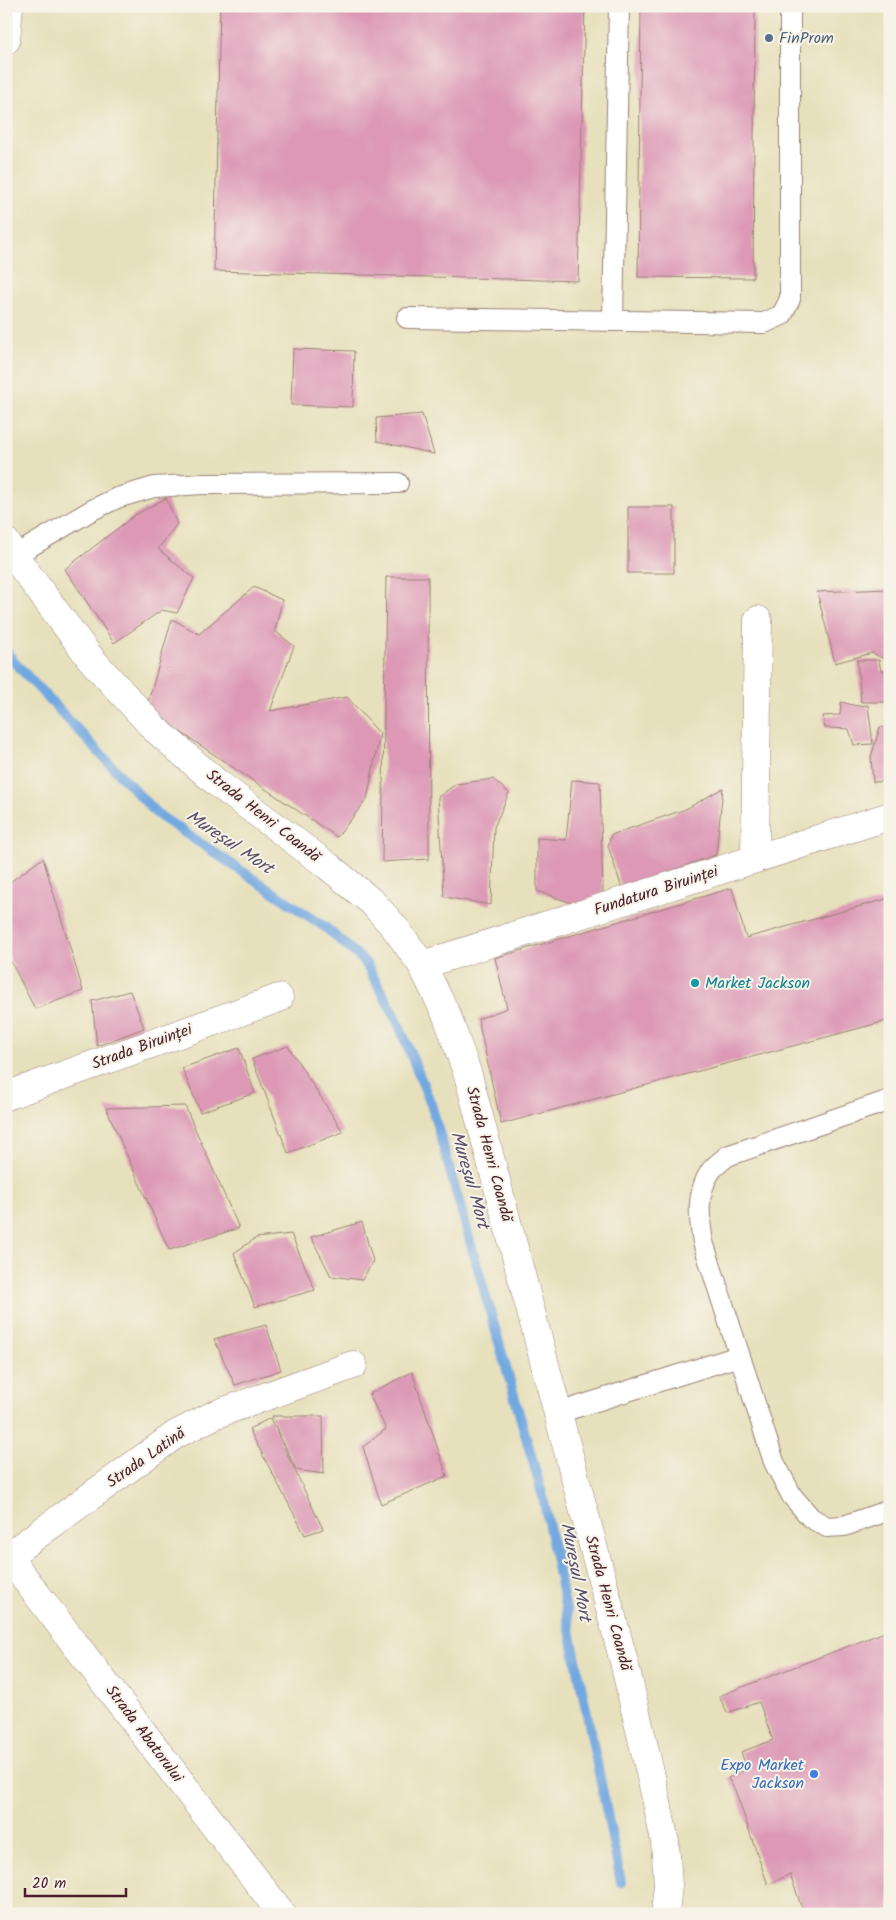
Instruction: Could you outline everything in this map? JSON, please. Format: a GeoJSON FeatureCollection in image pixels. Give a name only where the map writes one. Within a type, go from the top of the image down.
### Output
{"type":"FeatureCollection","features":[{"type":"Feature","properties":{"kind":"street"},"geometry":{"type":"LineString","coordinates":[[6,40],[9,6]]}},
{"type":"Feature","properties":{"kind":"street","name":"Strada Henri Coandă"},"geometry":{"type":"LineString","coordinates":[[10,549],[91,659],[156,729],[216,782],[328,866],[373,903],[396,929],[422,965],[447,1016],[468,1075],[624,1662],[666,1842],[668,1885],[665,1914]]}},
{"type":"Feature","properties":{"kind":"street"},"geometry":{"type":"LineString","coordinates":[[755,859],[758,620]]}},
{"type":"Feature","properties":{"kind":"street","name":"Fundatura Biruinței"},"geometry":{"type":"LineString","coordinates":[[422,965],[890,816]]}},
{"type":"Feature","properties":{"kind":"street","name":"Strada Biruinței"},"geometry":{"type":"LineString","coordinates":[[6,1096],[279,998]]}},
{"type":"Feature","properties":{"kind":"street","name":"Strada Latină"},"geometry":{"type":"LineString","coordinates":[[7,1555],[175,1435],[214,1415],[354,1365]]}},
{"type":"Feature","properties":{"kind":"street","name":"Strada Abatorului"},"geometry":{"type":"LineString","coordinates":[[7,1555],[282,1914]]}},
{"type":"Feature","properties":{"kind":"lane"},"geometry":{"type":"LineString","coordinates":[[613,321],[619,6]]}},
{"type":"Feature","properties":{"kind":"lane"},"geometry":{"type":"LineString","coordinates":[[407,318],[764,323],[782,315],[790,299],[790,6]]}},
{"type":"Feature","properties":{"kind":"lane","name":"Strada Henri Coandă"},"geometry":{"type":"LineString","coordinates":[[10,549],[117,498],[154,487],[203,484],[398,483]]}},
{"type":"Feature","properties":{"kind":"lane"},"geometry":{"type":"LineString","coordinates":[[890,1100],[727,1156],[710,1172],[700,1194],[698,1218],[703,1242],[774,1462],[792,1496],[811,1518],[827,1527],[844,1526],[890,1510]]}},
{"type":"Feature","properties":{"kind":"lane"},"geometry":{"type":"LineString","coordinates":[[558,1412],[739,1356]]}},
{"type":"Feature","properties":{"kind":"building"},"geometry":{"type":"Polygon","coordinates":[[[220,6],[585,6],[578,281],[214,271],[220,6]]]}},
{"type":"Feature","properties":{"kind":"building"},"geometry":{"type":"Polygon","coordinates":[[[641,6],[755,6],[753,278],[638,277],[641,6]]]}},
{"type":"Feature","properties":{"kind":"building"},"geometry":{"type":"Polygon","coordinates":[[[293,349],[354,351],[353,407],[291,405],[293,349]]]}},
{"type":"Feature","properties":{"kind":"building"},"geometry":{"type":"Polygon","coordinates":[[[422,414],[434,454],[377,441],[376,418],[422,414]]]}},
{"type":"Feature","properties":{"kind":"building"},"geometry":{"type":"Polygon","coordinates":[[[166,498],[177,524],[158,549],[194,578],[177,613],[162,610],[114,643],[65,569],[135,515],[166,498]]]}},
{"type":"Feature","properties":{"kind":"building"},"geometry":{"type":"Polygon","coordinates":[[[628,507],[674,507],[674,573],[628,573],[628,507]]]}},
{"type":"Feature","properties":{"kind":"building"},"geometry":{"type":"Polygon","coordinates":[[[386,577],[428,577],[429,859],[382,862],[386,577]]]}},
{"type":"Feature","properties":{"kind":"building"},"geometry":{"type":"Polygon","coordinates":[[[254,587],[282,600],[275,631],[294,646],[270,711],[347,697],[380,734],[367,799],[337,837],[146,709],[172,619],[199,634],[254,587]]]}},
{"type":"Feature","properties":{"kind":"building"},"geometry":{"type":"Polygon","coordinates":[[[888,589],[890,597],[890,662],[872,653],[835,663],[817,592],[888,589]]]}},
{"type":"Feature","properties":{"kind":"building"},"geometry":{"type":"Polygon","coordinates":[[[857,660],[879,660],[881,671],[890,671],[890,702],[861,702],[857,660]]]}},
{"type":"Feature","properties":{"kind":"building"},"geometry":{"type":"Polygon","coordinates":[[[841,702],[857,706],[868,705],[873,744],[854,745],[849,729],[825,728],[823,716],[840,715],[841,702]]]}},
{"type":"Feature","properties":{"kind":"building"},"geometry":{"type":"Polygon","coordinates":[[[880,727],[890,728],[890,781],[873,782],[871,757],[880,727]]]}},
{"type":"Feature","properties":{"kind":"building"},"geometry":{"type":"Polygon","coordinates":[[[493,779],[509,793],[494,827],[491,905],[444,897],[438,797],[456,784],[493,779]]]}},
{"type":"Feature","properties":{"kind":"building"},"geometry":{"type":"Polygon","coordinates":[[[572,780],[600,782],[603,892],[580,906],[537,891],[537,838],[566,840],[572,780]]]}},
{"type":"Feature","properties":{"kind":"building"},"geometry":{"type":"Polygon","coordinates":[[[723,788],[716,855],[622,888],[608,846],[611,835],[686,809],[723,788]]]}},
{"type":"Feature","properties":{"kind":"building"},"geometry":{"type":"Polygon","coordinates":[[[43,858],[83,991],[35,1009],[6,952],[6,885],[43,858]]]}},
{"type":"Feature","properties":{"kind":"building","name":"Market Jackson"},"geometry":{"type":"Polygon","coordinates":[[[732,888],[746,938],[890,898],[890,1020],[501,1124],[478,1019],[507,1008],[495,958],[732,888]]]}},
{"type":"Feature","properties":{"kind":"building"},"geometry":{"type":"Polygon","coordinates":[[[130,991],[144,1028],[97,1046],[92,1001],[130,991]]]}},
{"type":"Feature","properties":{"kind":"building"},"geometry":{"type":"Polygon","coordinates":[[[288,1046],[343,1132],[288,1153],[252,1059],[288,1046]]]}},
{"type":"Feature","properties":{"kind":"building"},"geometry":{"type":"Polygon","coordinates":[[[239,1048],[255,1093],[200,1112],[182,1068],[239,1048]]]}},
{"type":"Feature","properties":{"kind":"building"},"geometry":{"type":"Polygon","coordinates":[[[185,1106],[239,1228],[169,1250],[106,1108],[185,1106]]]}},
{"type":"Feature","properties":{"kind":"building"},"geometry":{"type":"Polygon","coordinates":[[[362,1222],[373,1261],[362,1280],[331,1276],[311,1237],[362,1222]]]}},
{"type":"Feature","properties":{"kind":"building"},"geometry":{"type":"Polygon","coordinates":[[[291,1234],[315,1290],[255,1307],[234,1253],[256,1238],[291,1234]]]}},
{"type":"Feature","properties":{"kind":"building"},"geometry":{"type":"Polygon","coordinates":[[[266,1325],[281,1370],[235,1385],[214,1339],[266,1325]]]}},
{"type":"Feature","properties":{"kind":"building"},"geometry":{"type":"Polygon","coordinates":[[[412,1372],[447,1476],[381,1504],[363,1447],[386,1429],[369,1394],[412,1372]]]}},
{"type":"Feature","properties":{"kind":"building"},"geometry":{"type":"Polygon","coordinates":[[[272,1416],[323,1416],[324,1474],[296,1470],[272,1416]]]}},
{"type":"Feature","properties":{"kind":"building"},"geometry":{"type":"Polygon","coordinates":[[[270,1418],[323,1529],[305,1535],[249,1429],[270,1418]]]}},
{"type":"Feature","properties":{"kind":"building","name":"Expo Market Jackson"},"geometry":{"type":"Polygon","coordinates":[[[890,1630],[890,1914],[804,1914],[790,1874],[768,1885],[735,1790],[728,1778],[747,1769],[741,1752],[773,1740],[759,1702],[727,1713],[719,1696],[890,1630]]]}},
{"type":"Feature","properties":{"kind":"waterway","name":"Mureșul Mort"},"geometry":{"type":"LineString","coordinates":[[6,650],[14,662],[157,814],[325,927],[365,962],[396,1018],[431,1104],[543,1497],[621,1882]]}},
{"type":"Feature","properties":{"kind":"place","name":"FinProm"},"geometry":{"type":"Point","coordinates":[769,38]}},
{"type":"Feature","properties":{"kind":"place","name":"Market Jackson"},"geometry":{"type":"Point","coordinates":[695,983]}},
{"type":"Feature","properties":{"kind":"place","name":"Expo Market Jackson"},"geometry":{"type":"Point","coordinates":[814,1774]}}]}
